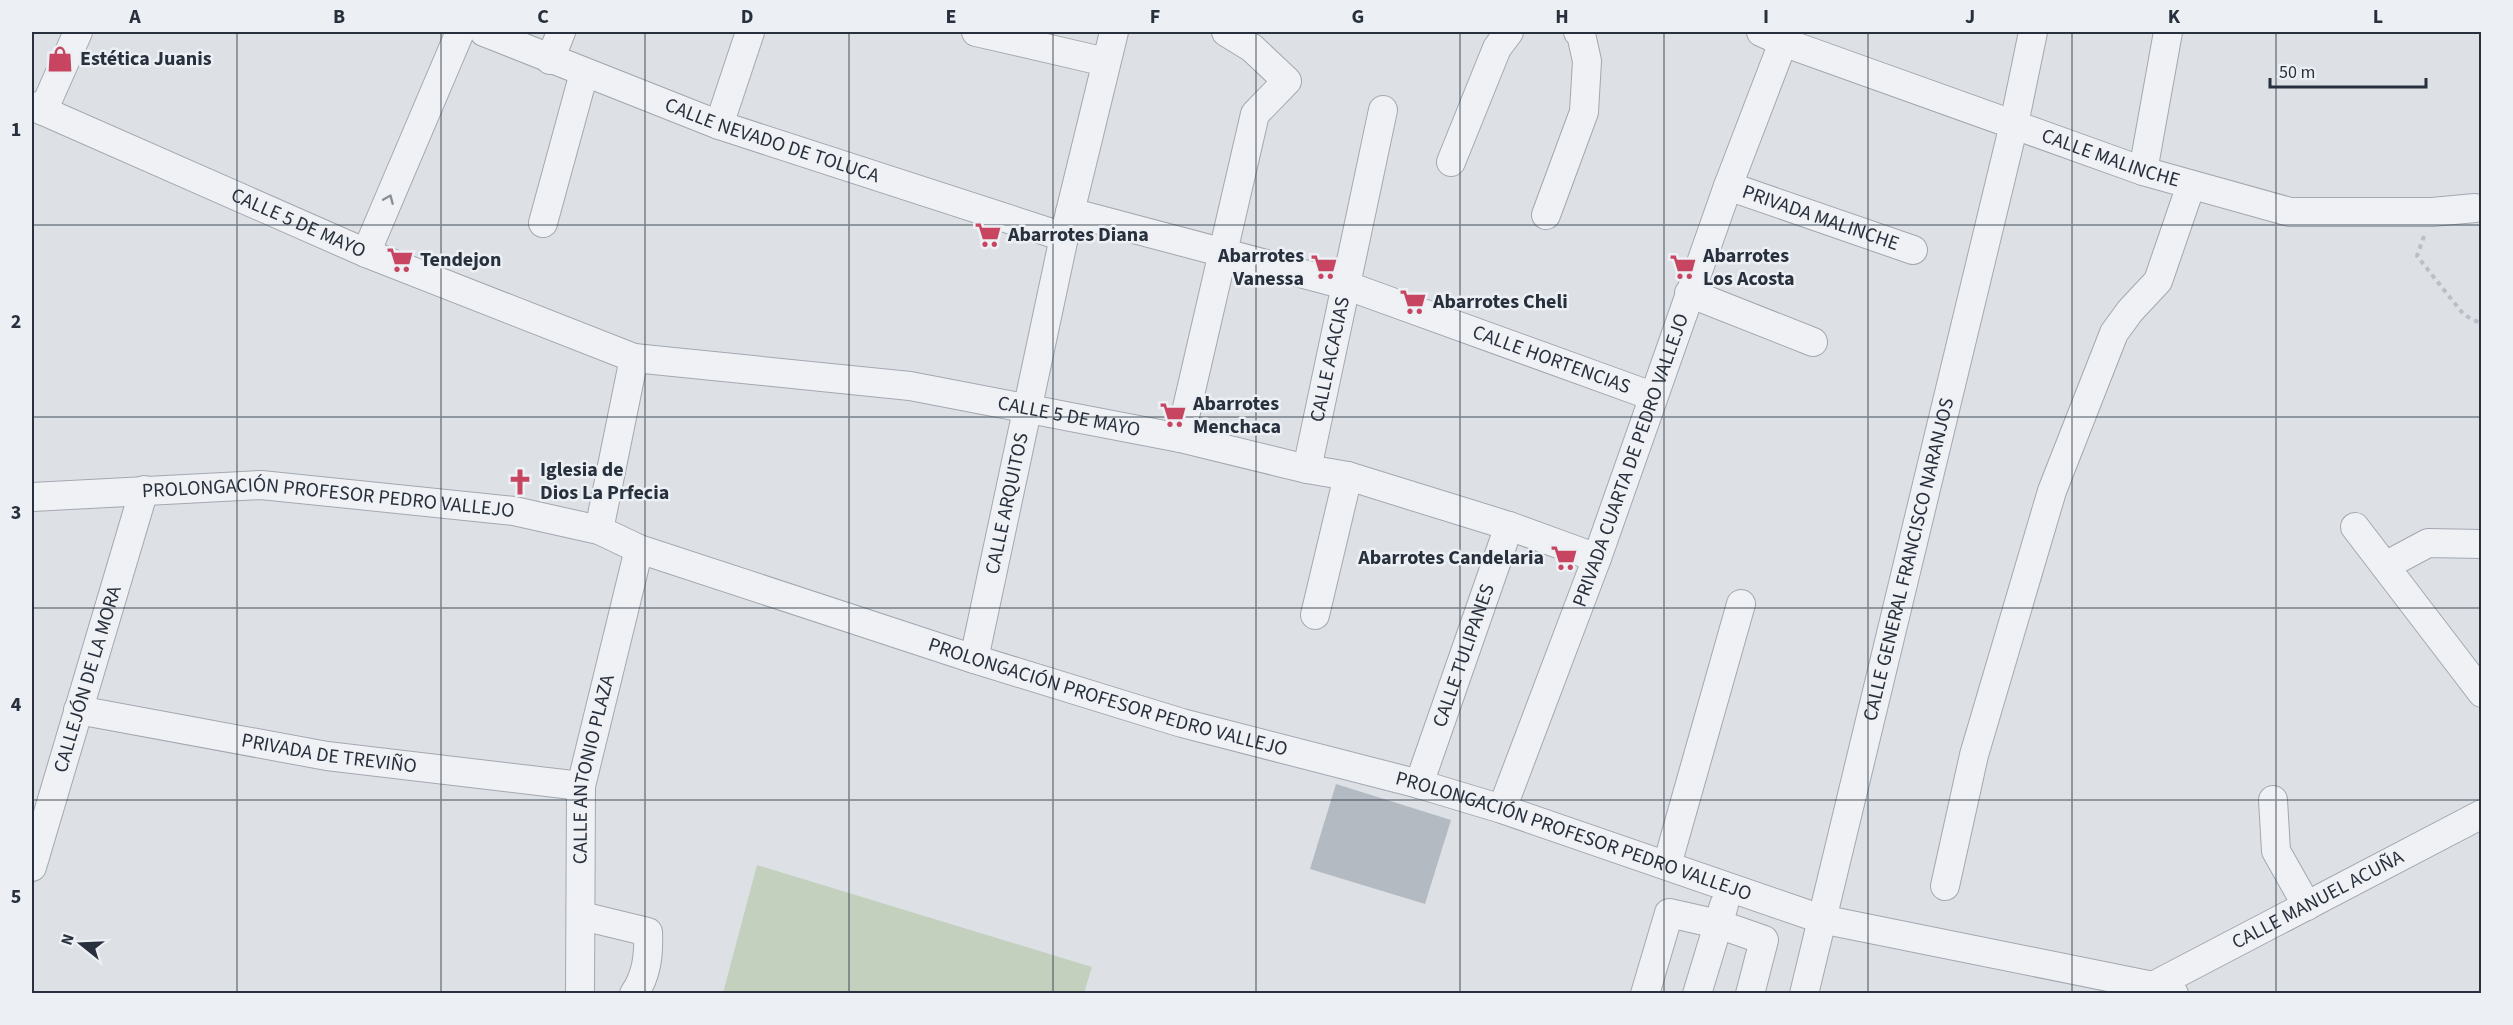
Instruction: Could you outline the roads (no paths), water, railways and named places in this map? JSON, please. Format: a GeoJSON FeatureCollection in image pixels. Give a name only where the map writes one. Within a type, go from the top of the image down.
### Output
{"type":"FeatureCollection","features":[{"type":"Feature","properties":{"kind":"street"},"geometry":{"type":"LineString","coordinates":[[37,109],[78,32]]}},
{"type":"Feature","properties":{"kind":"street"},"geometry":{"type":"LineString","coordinates":[[366,253],[460,32]]}},
{"type":"Feature","properties":{"kind":"street","name":"CALLE NEVADO DE TOLUCA"},"geometry":{"type":"LineString","coordinates":[[484,32],[719,125],[1067,224]]}},
{"type":"Feature","properties":{"kind":"street"},"geometry":{"type":"LineString","coordinates":[[550,60],[561,32]]}},
{"type":"Feature","properties":{"kind":"street"},"geometry":{"type":"LineString","coordinates":[[719,125],[750,32]]}},
{"type":"Feature","properties":{"kind":"street"},"geometry":{"type":"LineString","coordinates":[[976,32],[1106,62]]}},
{"type":"Feature","properties":{"kind":"street","name":"CALLE ARQUITOS"},"geometry":{"type":"LineString","coordinates":[[974,659],[1067,224],[1114,32]]}},
{"type":"Feature","properties":{"kind":"street"},"geometry":{"type":"LineString","coordinates":[[1180,438],[1255,114],[1287,81],[1252,48],[1226,32]]}},
{"type":"Feature","properties":{"kind":"street"},"geometry":{"type":"LineString","coordinates":[[1451,162],[1497,48],[1509,32]]}},
{"type":"Feature","properties":{"kind":"street"},"geometry":{"type":"LineString","coordinates":[[1546,215],[1584,112],[1587,61],[1581,34],[1578,32]]}},
{"type":"Feature","properties":{"kind":"street","name":"CALLE GENERAL FRANCISCO NARANJOS"},"geometry":{"type":"LineString","coordinates":[[1804,993],[2014,124],[2033,32]]}},
{"type":"Feature","properties":{"kind":"street"},"geometry":{"type":"LineString","coordinates":[[2144,171],[2168,32]]}},
{"type":"Feature","properties":{"kind":"street","name":"CALLE MALINCHE"},"geometry":{"type":"LineString","coordinates":[[1777,35],[2144,171],[2290,212],[2432,212],[2475,208]]}},
{"type":"Feature","properties":{"kind":"street","name":"PRIVADA CUARTA DE PEDRO VALLEJO"},"geometry":{"type":"LineString","coordinates":[[1502,809],[1597,558],[1652,396],[1728,186],[1777,35]]}},
{"type":"Feature","properties":{"kind":"street"},"geometry":{"type":"LineString","coordinates":[[543,223],[584,73]]}},
{"type":"Feature","properties":{"kind":"street","name":"CALLE 5 DE MAYO"},"geometry":{"type":"LineString","coordinates":[[37,109],[366,253],[634,358],[910,386],[1180,438],[1307,469],[1348,476],[1509,526],[1597,558]]}},
{"type":"Feature","properties":{"kind":"street","name":"CALLE ACACIAS"},"geometry":{"type":"LineString","coordinates":[[1307,469],[1383,110]]}},
{"type":"Feature","properties":{"kind":"street"},"geometry":{"type":"LineString","coordinates":[[1945,886],[1974,755],[2052,491],[2114,333],[2130,311],[2158,281],[2191,185]]}},
{"type":"Feature","properties":{"kind":"street","name":"PRIVADA MALINCHE"},"geometry":{"type":"LineString","coordinates":[[1728,186],[1913,250]]}},
{"type":"Feature","properties":{"kind":"street","name":"CALLE HORTENCIAS"},"geometry":{"type":"LineString","coordinates":[[1067,224],[1224,251],[1345,285],[1652,396]]}},
{"type":"Feature","properties":{"kind":"street"},"geometry":{"type":"LineString","coordinates":[[1689,293],[1813,342]]}},
{"type":"Feature","properties":{"kind":"street"},"geometry":{"type":"LineString","coordinates":[[599,530],[634,358]]}},
{"type":"Feature","properties":{"kind":"street"},"geometry":{"type":"LineString","coordinates":[[1315,615],[1348,476]]}},
{"type":"Feature","properties":{"kind":"street","name":"PROLONGACIÓN PROFESOR PEDRO VALLEJO"},"geometry":{"type":"LineString","coordinates":[[32,497],[261,485],[514,511],[599,530],[639,549],[974,659],[1182,723],[1419,784],[1502,809],[1821,919],[2164,990]]}},
{"type":"Feature","properties":{"kind":"street","name":"CALLEJÓN DE LA MORA"},"geometry":{"type":"LineString","coordinates":[[32,867],[144,490]]}},
{"type":"Feature","properties":{"kind":"street","name":"CALLE TULIPANES"},"geometry":{"type":"LineString","coordinates":[[1419,784],[1509,526]]}},
{"type":"Feature","properties":{"kind":"street"},"geometry":{"type":"LineString","coordinates":[[2355,527],[2481,693]]}},
{"type":"Feature","properties":{"kind":"street"},"geometry":{"type":"LineString","coordinates":[[2385,566],[2428,543],[2481,544]]}},
{"type":"Feature","properties":{"kind":"street","name":"CALLE ANTONIO PLAZA"},"geometry":{"type":"LineString","coordinates":[[580,993],[581,786],[639,549]]}},
{"type":"Feature","properties":{"kind":"street"},"geometry":{"type":"LineString","coordinates":[[1667,865],[1741,604]]}},
{"type":"Feature","properties":{"kind":"street","name":"PRIVADA DE TREVIÑO"},"geometry":{"type":"LineString","coordinates":[[78,710],[327,756],[581,786]]}},
{"type":"Feature","properties":{"kind":"street"},"geometry":{"type":"LineString","coordinates":[[2273,800],[2276,851],[2307,906]]}},
{"type":"Feature","properties":{"kind":"street","name":"CALLE MANUEL ACUÑA"},"geometry":{"type":"LineString","coordinates":[[2164,990],[2307,906],[2481,814]]}},
{"type":"Feature","properties":{"kind":"street"},"geometry":{"type":"LineString","coordinates":[[1696,993],[1729,889]]}},
{"type":"Feature","properties":{"kind":"street"},"geometry":{"type":"LineString","coordinates":[[1645,993],[1669,913],[1718,924],[1764,940],[1750,993]]}},
{"type":"Feature","properties":{"kind":"street"},"geometry":{"type":"LineString","coordinates":[[582,916],[648,932],[649,949],[642,981],[634,993]]}},
{"type":"Feature","properties":{"kind":"place","name":"Estética Juanis"},"geometry":{"type":"Point","coordinates":[60,59]}},
{"type":"Feature","properties":{"kind":"place","name":"Abarrotes Diana"},"geometry":{"type":"Point","coordinates":[988,235]}},
{"type":"Feature","properties":{"kind":"place","name":"Tendejon"},"geometry":{"type":"Point","coordinates":[400,260]}},
{"type":"Feature","properties":{"kind":"place","name":"Abarrotes Vanessa"},"geometry":{"type":"Point","coordinates":[1324,267]}},
{"type":"Feature","properties":{"kind":"place","name":"Abarrotes Los Acosta"},"geometry":{"type":"Point","coordinates":[1683,267]}},
{"type":"Feature","properties":{"kind":"place","name":"Abarrotes Cheli"},"geometry":{"type":"Point","coordinates":[1413,302]}},
{"type":"Feature","properties":{"kind":"place","name":"Abarrotes Menchaca"},"geometry":{"type":"Point","coordinates":[1173,415]}},
{"type":"Feature","properties":{"kind":"place","name":"Iglesia de Dios La Prfecia"},"geometry":{"type":"Point","coordinates":[520,482]}},
{"type":"Feature","properties":{"kind":"place","name":"Abarrotes Candelaria"},"geometry":{"type":"Point","coordinates":[1564,558]}}]}
